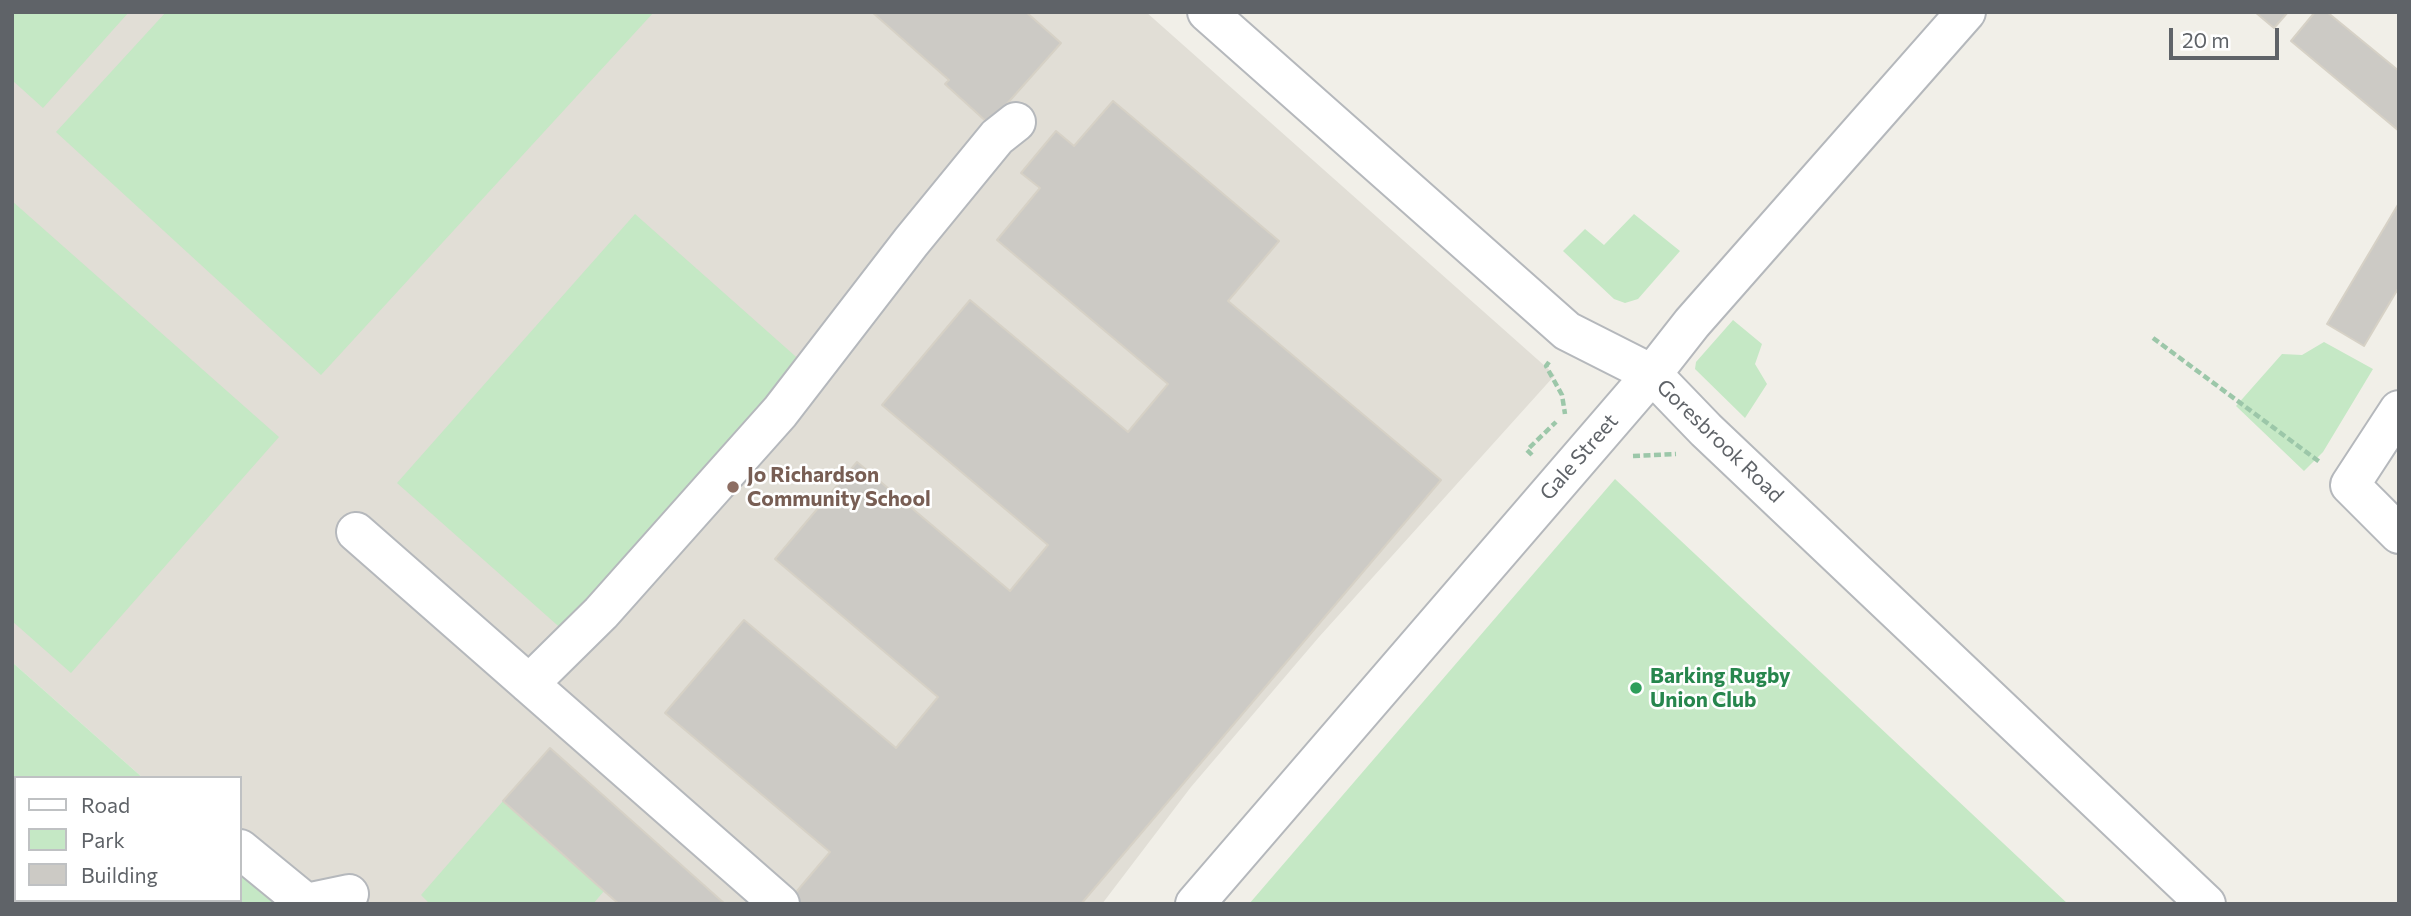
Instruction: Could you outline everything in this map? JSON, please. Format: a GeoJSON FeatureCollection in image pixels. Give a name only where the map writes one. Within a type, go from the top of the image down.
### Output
{"type":"FeatureCollection","features":[{"type":"Feature","properties":{"kind":"street","name":"Goresbrook Road"},"geometry":{"type":"LineString","coordinates":[[1207,12],[1567,331],[1652,374],[1706,430],[2206,904]]}},
{"type":"Feature","properties":{"kind":"street","name":"Gale Street"},"geometry":{"type":"LineString","coordinates":[[1195,904],[1652,374],[1692,323],[1966,12]]}},
{"type":"Feature","properties":{"kind":"street"},"geometry":{"type":"LineString","coordinates":[[529,684],[601,613],[780,411],[997,137],[1016,122]]}},
{"type":"Feature","properties":{"kind":"street"},"geometry":{"type":"LineString","coordinates":[[2399,410],[2350,485],[2399,534]]}},
{"type":"Feature","properties":{"kind":"street"},"geometry":{"type":"LineString","coordinates":[[356,532],[780,904]]}},
{"type":"Feature","properties":{"kind":"street"},"geometry":{"type":"LineString","coordinates":[[242,851],[306,903],[349,894]]}},
{"type":"Feature","properties":{"kind":"path"},"geometry":{"type":"LineString","coordinates":[[2153,338],[2350,485]]}},
{"type":"Feature","properties":{"kind":"shaded area","name":"Jo Richardson Community School"},"geometry":{"type":"Polygon","coordinates":[[[12,12],[1146,12],[1555,375],[1319,637],[1191,787],[1102,904],[286,904],[242,865],[242,776],[141,776],[12,662],[12,12]]]}},
{"type":"Feature","properties":{"kind":"green space"},"geometry":{"type":"Polygon","coordinates":[[[12,12],[129,12],[43,108],[12,80],[12,12]]]}},
{"type":"Feature","properties":{"kind":"green space"},"geometry":{"type":"Polygon","coordinates":[[[166,12],[654,12],[321,375],[56,132],[166,12]]]}},
{"type":"Feature","properties":{"kind":"green space"},"geometry":{"type":"Polygon","coordinates":[[[12,201],[279,437],[71,673],[12,621],[12,201]]]}},
{"type":"Feature","properties":{"kind":"green space"},"geometry":{"type":"Polygon","coordinates":[[[635,214],[803,363],[565,632],[397,483],[635,214]]]}},
{"type":"Feature","properties":{"kind":"green space"},"geometry":{"type":"Polygon","coordinates":[[[1634,214],[1680,251],[1638,299],[1625,303],[1614,299],[1563,251],[1585,229],[1604,245],[1634,214]]]}},
{"type":"Feature","properties":{"kind":"green space"},"geometry":{"type":"Polygon","coordinates":[[[1733,320],[1762,344],[1755,364],[1767,384],[1745,418],[1695,369],[1696,362],[1733,320]]]}},
{"type":"Feature","properties":{"kind":"green space"},"geometry":{"type":"Polygon","coordinates":[[[2324,342],[2373,369],[2323,452],[2304,471],[2236,406],[2282,354],[2302,355],[2324,342]]]}},
{"type":"Feature","properties":{"kind":"green space","name":"Barking Rugby Union Club"},"geometry":{"type":"Polygon","coordinates":[[[1615,479],[2068,904],[1249,904],[1615,479]]]}},
{"type":"Feature","properties":{"kind":"green space"},"geometry":{"type":"Polygon","coordinates":[[[12,662],[141,776],[14,776],[14,902],[242,902],[242,865],[286,904],[12,904],[12,662]]]}},
{"type":"Feature","properties":{"kind":"green space"},"geometry":{"type":"Polygon","coordinates":[[[503,801],[604,891],[593,904],[430,904],[421,895],[503,801]]]}},
{"type":"Feature","properties":{"kind":"building"},"geometry":{"type":"Polygon","coordinates":[[[872,12],[1026,12],[1061,43],[989,124],[945,84],[949,80],[872,12]]]}},
{"type":"Feature","properties":{"kind":"building"},"geometry":{"type":"Polygon","coordinates":[[[2255,12],[2288,12],[2274,28],[2255,12]]]}},
{"type":"Feature","properties":{"kind":"building"},"geometry":{"type":"Polygon","coordinates":[[[2315,12],[2327,12],[2399,71],[2399,131],[2291,41],[2315,12]]]}},
{"type":"Feature","properties":{"kind":"building"},"geometry":{"type":"Polygon","coordinates":[[[1113,101],[1279,241],[1228,301],[1441,480],[1081,904],[801,904],[792,897],[830,852],[665,713],[744,620],[896,748],[938,697],[775,559],[857,462],[1010,591],[1048,545],[882,405],[970,300],[1128,432],[1168,384],[997,240],[1040,188],[1021,173],[1056,131],[1074,146],[1113,101]]]}},
{"type":"Feature","properties":{"kind":"building"},"geometry":{"type":"Polygon","coordinates":[[[2399,203],[2399,287],[2364,346],[2327,324],[2399,203]]]}},
{"type":"Feature","properties":{"kind":"building"},"geometry":{"type":"Polygon","coordinates":[[[550,748],[725,904],[619,904],[503,801],[550,748]]]}},
{"type":"Feature","properties":{"kind":"place","name":"Jo Richardson Community School"},"geometry":{"type":"Point","coordinates":[733,487]}},
{"type":"Feature","properties":{"kind":"place","name":"Barking Rugby Union Club"},"geometry":{"type":"Point","coordinates":[1636,688]}}]}
